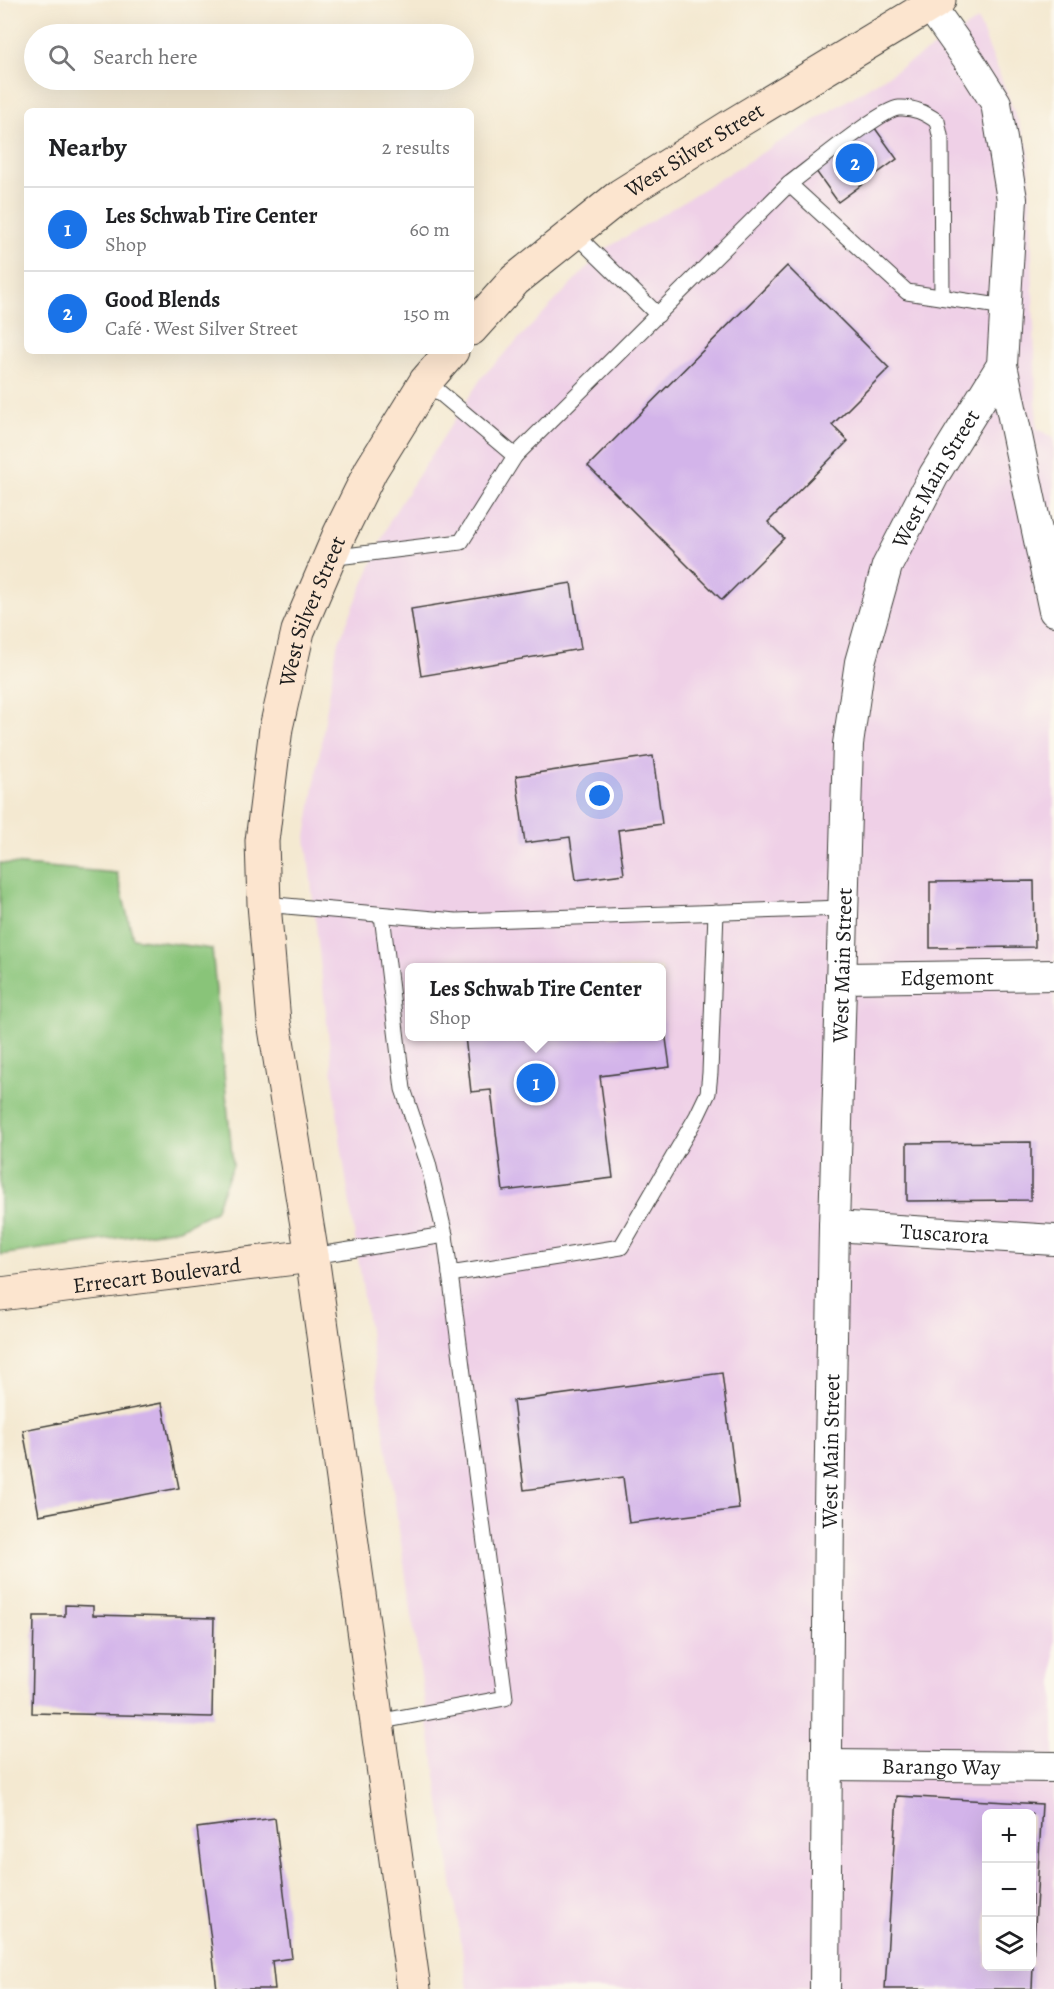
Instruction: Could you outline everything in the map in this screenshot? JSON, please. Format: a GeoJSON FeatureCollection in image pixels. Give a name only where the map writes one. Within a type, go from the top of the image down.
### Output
{"type":"FeatureCollection","features":[{"type":"Feature","properties":{"kind":"main road","name":"West Silver Street"},"geometry":{"type":"LineString","coordinates":[[474,326],[515,280],[621,195],[931,2]]}},
{"type":"Feature","properties":{"kind":"main road","name":"West Silver Street"},"geometry":{"type":"LineString","coordinates":[[414,1989],[312,1256],[274,1022],[264,904],[262,841],[276,728],[298,631],[329,558],[371,471],[426,381],[449,354]]}},
{"type":"Feature","properties":{"kind":"main road","name":"Errecart Boulevard"},"geometry":{"type":"LineString","coordinates":[[0,1294],[312,1256]]}},
{"type":"Feature","properties":{"kind":"street","name":"West Main Street"},"geometry":{"type":"LineString","coordinates":[[825,1989],[834,1226],[849,744],[860,662],[887,566],[934,475],[1002,365],[1012,199],[996,103],[931,2]]}},
{"type":"Feature","properties":{"kind":"street"},"geometry":{"type":"LineString","coordinates":[[1002,365],[1054,611]]}},
{"type":"Feature","properties":{"kind":"street","name":"Edgemont"},"geometry":{"type":"LineString","coordinates":[[841,978],[1054,975]]}},
{"type":"Feature","properties":{"kind":"street","name":"Tuscarora"},"geometry":{"type":"LineString","coordinates":[[834,1226],[1054,1240]]}},
{"type":"Feature","properties":{"kind":"street","name":"Barango Way"},"geometry":{"type":"LineString","coordinates":[[827,1765],[1054,1767]]}},
{"type":"Feature","properties":{"kind":"lane"},"geometry":{"type":"LineString","coordinates":[[329,558],[461,542],[515,456],[789,184],[879,116],[897,108],[920,110],[937,121],[941,140],[942,297]]}},
{"type":"Feature","properties":{"kind":"lane"},"geometry":{"type":"LineString","coordinates":[[789,184],[907,292],[1005,308]]}},
{"type":"Feature","properties":{"kind":"lane"},"geometry":{"type":"LineString","coordinates":[[574,233],[658,315]]}},
{"type":"Feature","properties":{"kind":"lane"},"geometry":{"type":"LineString","coordinates":[[426,381],[515,456]]}},
{"type":"Feature","properties":{"kind":"lane"},"geometry":{"type":"LineString","coordinates":[[264,904],[456,921],[843,908]]}},
{"type":"Feature","properties":{"kind":"lane"},"geometry":{"type":"LineString","coordinates":[[450,1274],[621,1247],[708,1093],[716,912]]}},
{"type":"Feature","properties":{"kind":"lane"},"geometry":{"type":"LineString","coordinates":[[377,1722],[505,1698],[445,1235],[428,1163],[403,1089],[382,915]]}},
{"type":"Feature","properties":{"kind":"lane"},"geometry":{"type":"LineString","coordinates":[[312,1256],[445,1235]]}},
{"type":"Feature","properties":{"kind":"shaded area"},"geometry":{"type":"Polygon","coordinates":[[[978,20],[1029,149],[1037,429],[1054,437],[1054,1989],[468,1989],[340,1138],[306,837],[337,646],[391,518],[482,377],[604,250],[978,20]]]}},
{"type":"Feature","properties":{"kind":"green space"},"geometry":{"type":"Polygon","coordinates":[[[0,863],[117,873],[133,938],[212,949],[233,1165],[215,1211],[179,1229],[0,1255],[0,863]]]}},
{"type":"Feature","properties":{"kind":"building"},"geometry":{"type":"Polygon","coordinates":[[[872,124],[897,159],[838,202],[813,167],[872,124]]]}},
{"type":"Feature","properties":{"kind":"building"},"geometry":{"type":"Polygon","coordinates":[[[787,266],[889,368],[832,425],[848,441],[768,522],[784,538],[722,600],[588,466],[787,266]]]}},
{"type":"Feature","properties":{"kind":"building"},"geometry":{"type":"Polygon","coordinates":[[[571,583],[581,649],[421,676],[411,609],[571,583]]]}},
{"type":"Feature","properties":{"kind":"building"},"geometry":{"type":"Polygon","coordinates":[[[653,756],[662,824],[618,830],[624,874],[576,880],[570,837],[525,843],[516,776],[653,756]]]}},
{"type":"Feature","properties":{"kind":"building"},"geometry":{"type":"Polygon","coordinates":[[[1034,881],[1035,947],[930,948],[930,882],[1034,881]]]}},
{"type":"Feature","properties":{"kind":"building"},"geometry":{"type":"Polygon","coordinates":[[[666,1038],[670,1067],[600,1076],[613,1178],[503,1191],[491,1090],[471,1092],[466,1041],[666,1041],[666,1038]]]}},
{"type":"Feature","properties":{"kind":"building"},"geometry":{"type":"Polygon","coordinates":[[[1031,1142],[1031,1200],[907,1201],[907,1143],[1031,1142]]]}},
{"type":"Feature","properties":{"kind":"building"},"geometry":{"type":"Polygon","coordinates":[[[722,1373],[739,1509],[629,1523],[623,1477],[524,1490],[513,1401],[722,1373]]]}},
{"type":"Feature","properties":{"kind":"building"},"geometry":{"type":"Polygon","coordinates":[[[162,1403],[179,1488],[39,1515],[23,1430],[162,1403]]]}},
{"type":"Feature","properties":{"kind":"building"},"geometry":{"type":"Polygon","coordinates":[[[65,1605],[93,1606],[93,1615],[214,1618],[212,1717],[32,1713],[34,1616],[65,1616],[65,1605]]]}},
{"type":"Feature","properties":{"kind":"building"},"geometry":{"type":"Polygon","coordinates":[[[897,1796],[1042,1804],[1036,1908],[1036,1809],[982,1809],[982,1971],[1033,1971],[1032,1989],[885,1989],[897,1796]]]}},
{"type":"Feature","properties":{"kind":"building"},"geometry":{"type":"Polygon","coordinates":[[[275,1818],[292,1958],[272,1961],[275,1989],[217,1989],[197,1828],[275,1818]]]}},
{"type":"Feature","properties":{"kind":"place","name":"Good Blends"},"geometry":{"type":"Point","coordinates":[855,163]}},
{"type":"Feature","properties":{"kind":"place","name":"Les Schwab Tire Center"},"geometry":{"type":"Point","coordinates":[536,1083]}}]}
